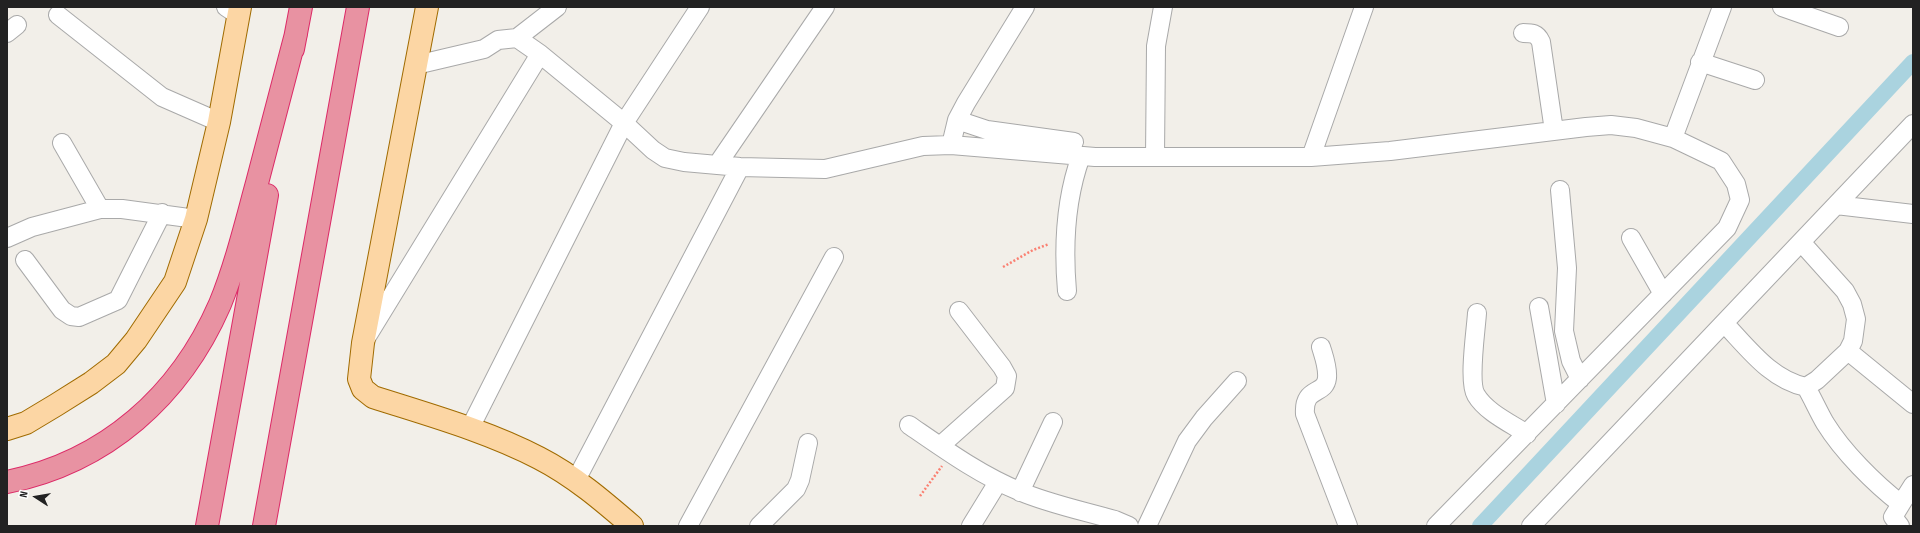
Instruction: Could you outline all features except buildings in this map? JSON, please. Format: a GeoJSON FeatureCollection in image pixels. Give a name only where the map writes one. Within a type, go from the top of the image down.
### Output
{"type":"FeatureCollection","features":[{"type":"Feature","properties":{"kind":"highway"},"geometry":{"type":"LineString","coordinates":[[207,526],[301,7]]}},
{"type":"Feature","properties":{"kind":"highway"},"geometry":{"type":"LineString","coordinates":[[264,526],[358,7]]}},
{"type":"Feature","properties":{"kind":"highway"},"geometry":{"type":"LineString","coordinates":[[7,482],[60,466],[104,444],[129,426],[150,407],[190,361],[209,328],[231,273],[296,34]]}},
{"type":"Feature","properties":{"kind":"main road"},"geometry":{"type":"LineString","coordinates":[[426,7],[363,343],[359,379],[363,389],[373,397],[470,428],[539,458],[576,480],[632,526]]}},
{"type":"Feature","properties":{"kind":"main road"},"geometry":{"type":"LineString","coordinates":[[7,429],[26,423],[91,383],[116,364],[136,340],[174,282],[196,219],[219,122],[235,10]]}},
{"type":"Feature","properties":{"kind":"street"},"geometry":{"type":"LineString","coordinates":[[416,65],[484,49],[498,40],[517,38],[557,7]]}},
{"type":"Feature","properties":{"kind":"street"},"geometry":{"type":"LineString","coordinates":[[470,428],[624,123],[700,7]]}},
{"type":"Feature","properties":{"kind":"street"},"geometry":{"type":"LineString","coordinates":[[717,165],[825,7]]}},
{"type":"Feature","properties":{"kind":"street"},"geometry":{"type":"LineString","coordinates":[[950,145],[957,120],[966,103],[1025,7]]}},
{"type":"Feature","properties":{"kind":"street"},"geometry":{"type":"LineString","coordinates":[[1155,157],[1156,46],[1162,7]]}},
{"type":"Feature","properties":{"kind":"street"},"geometry":{"type":"LineString","coordinates":[[1311,157],[1364,7]]}},
{"type":"Feature","properties":{"kind":"street"},"geometry":{"type":"LineString","coordinates":[[1673,138],[1700,62],[1722,7]]}},
{"type":"Feature","properties":{"kind":"street"},"geometry":{"type":"LineString","coordinates":[[1782,7],[1839,28]]}},
{"type":"Feature","properties":{"kind":"street"},"geometry":{"type":"LineString","coordinates":[[58,15],[162,97],[219,122]]}},
{"type":"Feature","properties":{"kind":"street"},"geometry":{"type":"LineString","coordinates":[[1522,33],[1532,33],[1538,35],[1541,42],[1554,130]]}},
{"type":"Feature","properties":{"kind":"street"},"geometry":{"type":"LineString","coordinates":[[517,38],[540,54],[624,123],[653,150],[665,158],[684,162],[740,167],[825,169],[922,146],[950,145],[1078,149],[1155,157],[1311,157],[1390,151],[1554,130],[1611,125],[1636,128],[1673,138],[1721,161],[1736,184],[1740,200],[1727,228],[1436,526]]}},
{"type":"Feature","properties":{"kind":"street"},"geometry":{"type":"LineString","coordinates":[[363,343],[540,54]]}},
{"type":"Feature","properties":{"kind":"street"},"geometry":{"type":"LineString","coordinates":[[1700,62],[1755,80]]}},
{"type":"Feature","properties":{"kind":"street"},"geometry":{"type":"LineString","coordinates":[[957,120],[987,130],[1078,149]]}},
{"type":"Feature","properties":{"kind":"street"},"geometry":{"type":"LineString","coordinates":[[1531,526],[1913,124]]}},
{"type":"Feature","properties":{"kind":"street"},"geometry":{"type":"LineString","coordinates":[[62,143],[100,209]]}},
{"type":"Feature","properties":{"kind":"street"},"geometry":{"type":"LineString","coordinates":[[1067,291],[1065,262],[1066,215],[1078,149]]}},
{"type":"Feature","properties":{"kind":"street"},"geometry":{"type":"LineString","coordinates":[[576,480],[740,167]]}},
{"type":"Feature","properties":{"kind":"street"},"geometry":{"type":"LineString","coordinates":[[1560,190],[1567,268],[1564,331],[1571,361],[1580,379]]}},
{"type":"Feature","properties":{"kind":"street"},"geometry":{"type":"LineString","coordinates":[[1836,205],[1913,214]]}},
{"type":"Feature","properties":{"kind":"street"},"geometry":{"type":"LineString","coordinates":[[7,238],[32,228],[100,209],[122,209],[162,213],[196,219]]}},
{"type":"Feature","properties":{"kind":"street"},"geometry":{"type":"LineString","coordinates":[[25,260],[62,310],[71,316],[79,317],[118,300],[162,213]]}},
{"type":"Feature","properties":{"kind":"street"},"geometry":{"type":"LineString","coordinates":[[1631,238],[1662,294]]}},
{"type":"Feature","properties":{"kind":"street"},"geometry":{"type":"LineString","coordinates":[[1801,242],[1845,291],[1852,304],[1856,319],[1853,341],[1848,351],[1817,380],[1806,387]]}},
{"type":"Feature","properties":{"kind":"street"},"geometry":{"type":"LineString","coordinates":[[688,526],[834,257]]}},
{"type":"Feature","properties":{"kind":"street"},"geometry":{"type":"LineString","coordinates":[[1538,307],[1556,404]]}},
{"type":"Feature","properties":{"kind":"street"},"geometry":{"type":"LineString","coordinates":[[946,450],[1005,388],[1007,376],[1002,367],[959,311]]}},
{"type":"Feature","properties":{"kind":"street"},"geometry":{"type":"LineString","coordinates":[[1477,312],[1472,380],[1475,394],[1481,402],[1495,413],[1527,434]]}},
{"type":"Feature","properties":{"kind":"street"},"geometry":{"type":"LineString","coordinates":[[1724,323],[1764,365],[1785,380],[1806,387],[1826,424],[1876,484],[1895,518]]}},
{"type":"Feature","properties":{"kind":"street"},"geometry":{"type":"LineString","coordinates":[[1321,347],[1327,368],[1327,379],[1324,387],[1308,396],[1304,405],[1305,414],[1348,526]]}},
{"type":"Feature","properties":{"kind":"street"},"geometry":{"type":"LineString","coordinates":[[1848,351],[1913,404]]}},
{"type":"Feature","properties":{"kind":"street"},"geometry":{"type":"LineString","coordinates":[[1148,526],[1187,441],[1204,418],[1237,381]]}},
{"type":"Feature","properties":{"kind":"street"},"geometry":{"type":"LineString","coordinates":[[1020,492],[1053,422]]}},
{"type":"Feature","properties":{"kind":"street"},"geometry":{"type":"LineString","coordinates":[[909,425],[998,482],[1020,492],[1115,520],[1129,526]]}},
{"type":"Feature","properties":{"kind":"street"},"geometry":{"type":"LineString","coordinates":[[759,526],[796,489],[800,480],[808,443]]}},
{"type":"Feature","properties":{"kind":"street"},"geometry":{"type":"LineString","coordinates":[[971,526],[998,482]]}},
{"type":"Feature","properties":{"kind":"street"},"geometry":{"type":"LineString","coordinates":[[1895,518],[1913,485]]}},
{"type":"Feature","properties":{"kind":"path"},"geometry":{"type":"LineString","coordinates":[[1003,267],[1033,250],[1065,238]]}},
{"type":"Feature","properties":{"kind":"path"},"geometry":{"type":"LineString","coordinates":[[920,496],[946,450]]}},
{"type":"Feature","properties":{"kind":"waterway"},"geometry":{"type":"LineString","coordinates":[[1480,526],[1913,62]]}}]}
